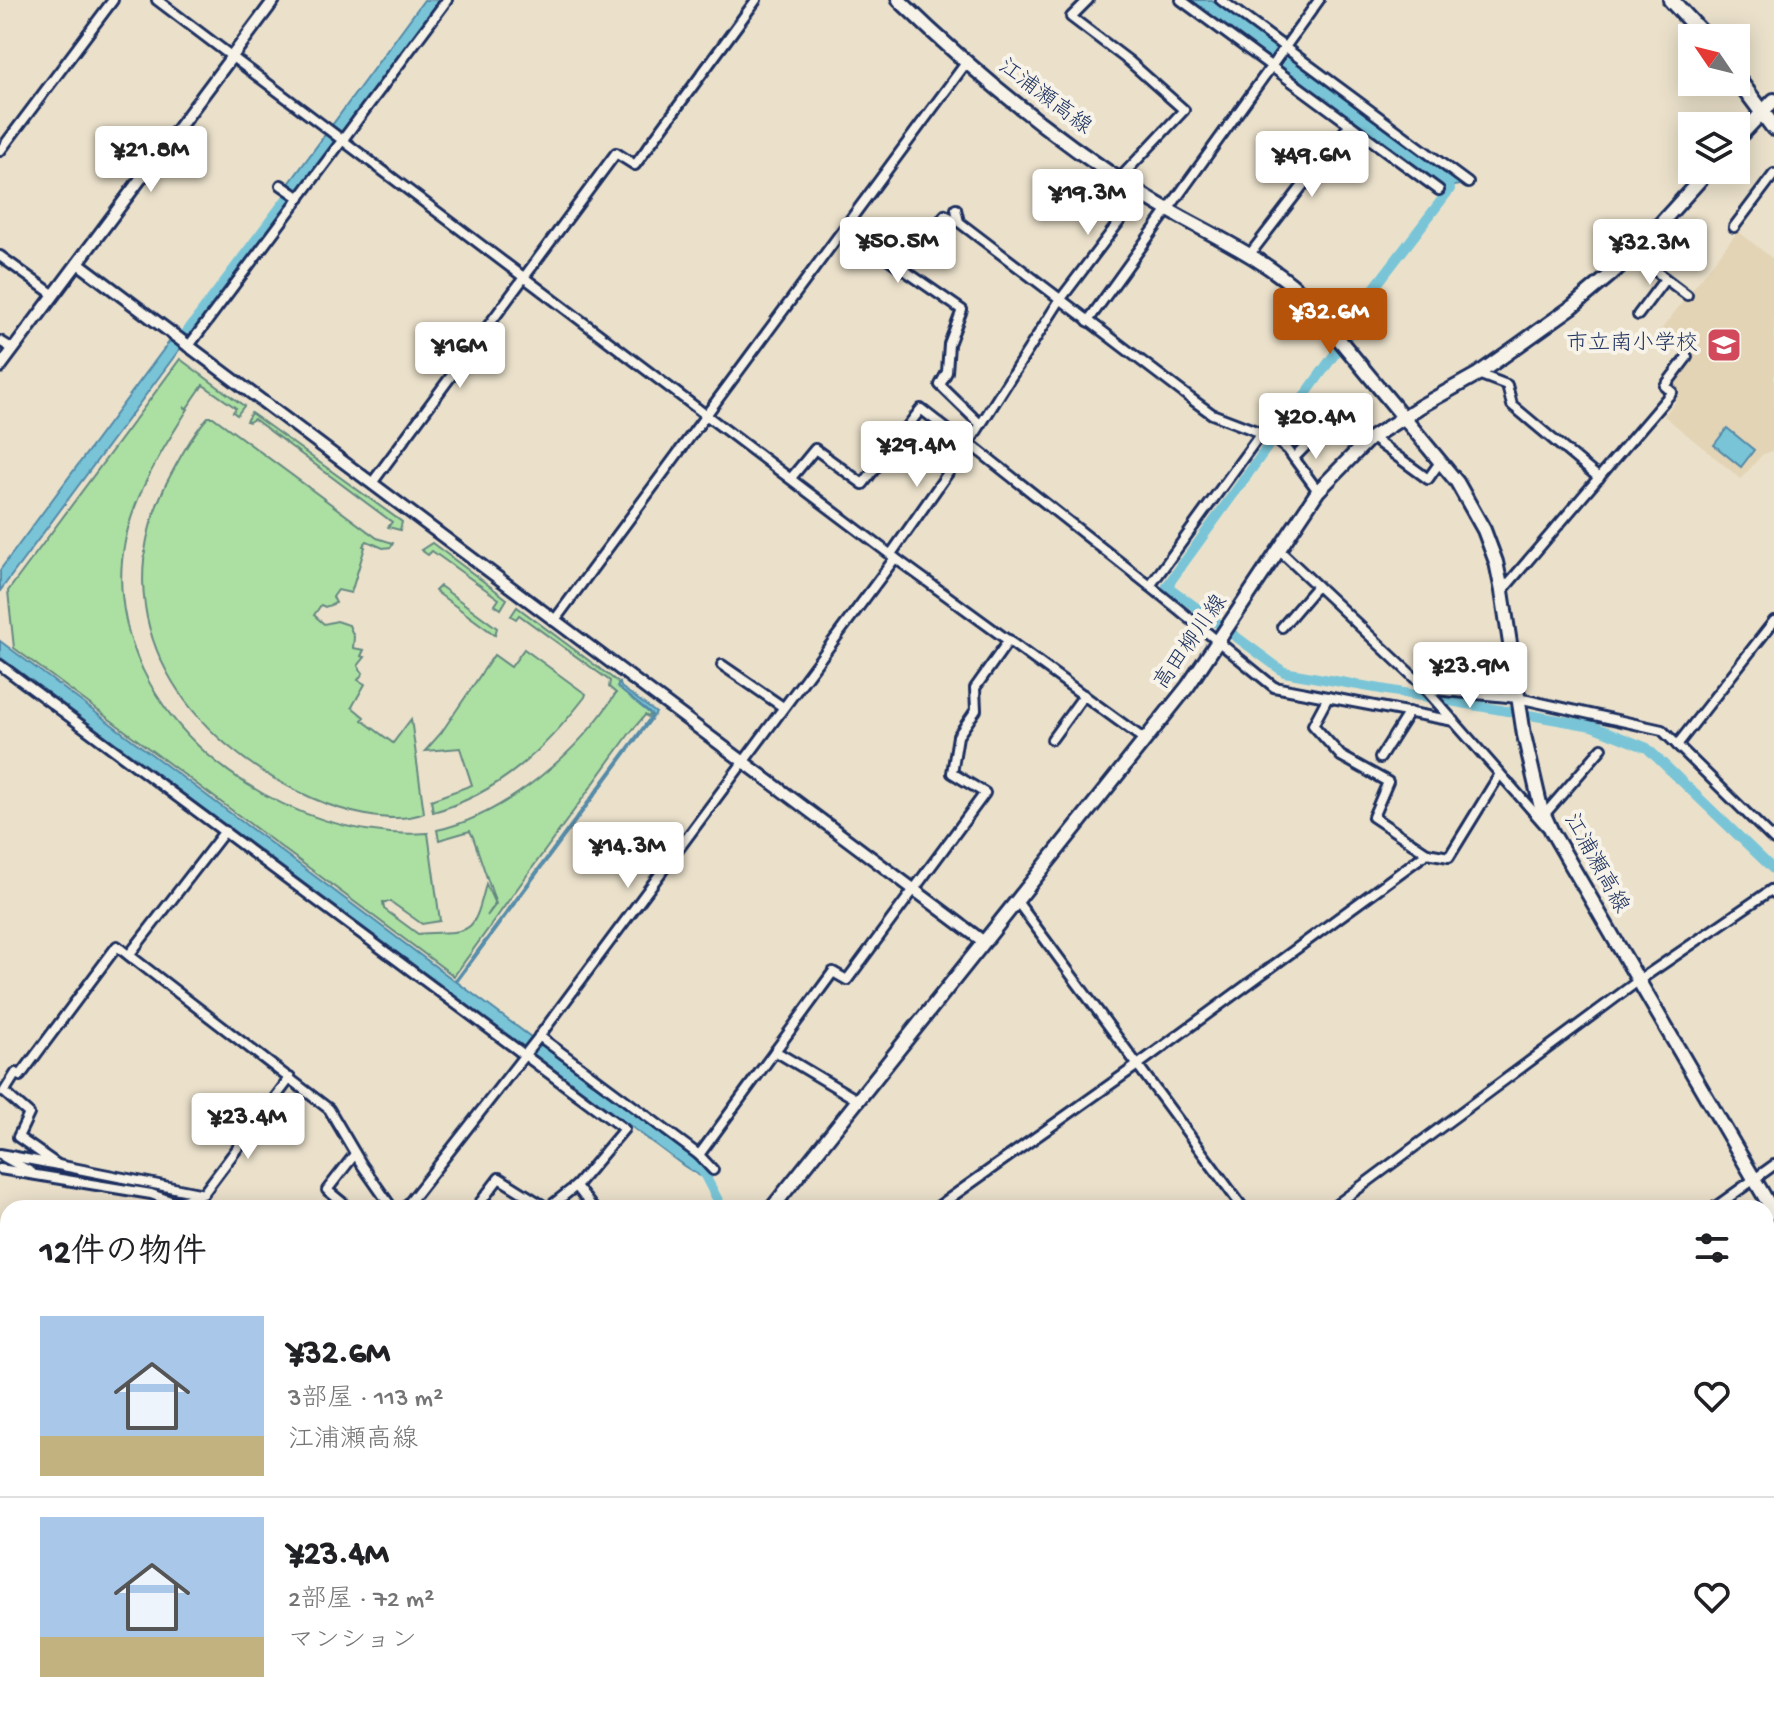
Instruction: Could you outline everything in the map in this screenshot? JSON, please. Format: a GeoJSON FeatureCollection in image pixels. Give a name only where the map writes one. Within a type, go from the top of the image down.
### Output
{"type":"FeatureCollection","features":[{"type":"Feature","properties":{"kind":"highway"},"geometry":{"type":"LineString","coordinates":[[1671,0],[1693,24]]}},
{"type":"Feature","properties":{"kind":"highway"},"geometry":{"type":"LineString","coordinates":[[1750,96],[1774,128]]}},
{"type":"Feature","properties":{"kind":"main road","name":"江浦瀬高線"},"geometry":{"type":"LineString","coordinates":[[899,0],[966,63],[1120,178],[1167,209],[1276,270],[1331,328],[1457,482],[1484,530],[1496,562],[1524,735],[1544,815],[1767,1200]]}},
{"type":"Feature","properties":{"kind":"main road"},"geometry":{"type":"LineString","coordinates":[[1750,125],[1774,100]]}},
{"type":"Feature","properties":{"kind":"main road","name":"高田柳川線"},"geometry":{"type":"LineString","coordinates":[[779,1200],[1145,740],[1220,641],[1318,491],[1372,438],[1478,374],[1572,307],[1633,254],[1696,184]]}},
{"type":"Feature","properties":{"kind":"street"},"geometry":{"type":"LineString","coordinates":[[0,151],[113,0]]}},
{"type":"Feature","properties":{"kind":"street"},"geometry":{"type":"LineString","coordinates":[[157,0],[893,556],[1145,740]]}},
{"type":"Feature","properties":{"kind":"street"},"geometry":{"type":"LineString","coordinates":[[0,367],[274,0]]}},
{"type":"Feature","properties":{"kind":"street"},"geometry":{"type":"LineString","coordinates":[[187,346],[447,0]]}},
{"type":"Feature","properties":{"kind":"street"},"geometry":{"type":"LineString","coordinates":[[372,483],[616,153],[635,165],[756,0]]}},
{"type":"Feature","properties":{"kind":"street"},"geometry":{"type":"LineString","coordinates":[[1088,0],[1071,17],[1129,61],[1184,110],[1120,178]]}},
{"type":"Feature","properties":{"kind":"street"},"geometry":{"type":"LineString","coordinates":[[1181,0],[1439,190]]}},
{"type":"Feature","properties":{"kind":"street"},"geometry":{"type":"LineString","coordinates":[[1221,0],[1468,183]]}},
{"type":"Feature","properties":{"kind":"street"},"geometry":{"type":"LineString","coordinates":[[1088,321],[1319,0]]}},
{"type":"Feature","properties":{"kind":"street"},"geometry":{"type":"LineString","coordinates":[[554,621],[966,63]]}},
{"type":"Feature","properties":{"kind":"street"},"geometry":{"type":"LineString","coordinates":[[1250,254],[1350,124]]}},
{"type":"Feature","properties":{"kind":"street"},"geometry":{"type":"LineString","coordinates":[[1734,227],[1774,174]]}},
{"type":"Feature","properties":{"kind":"street"},"geometry":{"type":"LineString","coordinates":[[284,186],[297,196]]}},
{"type":"Feature","properties":{"kind":"street"},"geometry":{"type":"LineString","coordinates":[[411,1200],[539,1037],[893,556],[1060,300],[1141,193]]}},
{"type":"Feature","properties":{"kind":"street"},"geometry":{"type":"LineString","coordinates":[[956,209],[959,222]]}},
{"type":"Feature","properties":{"kind":"street"},"geometry":{"type":"LineString","coordinates":[[904,270],[945,215],[959,222],[1212,414],[1260,431],[1288,450],[1318,491]]}},
{"type":"Feature","properties":{"kind":"street"},"geometry":{"type":"LineString","coordinates":[[845,227],[962,310],[949,344],[947,372],[940,385],[978,424]]}},
{"type":"Feature","properties":{"kind":"street"},"geometry":{"type":"LineString","coordinates":[[1633,254],[1687,295]]}},
{"type":"Feature","properties":{"kind":"street"},"geometry":{"type":"LineString","coordinates":[[0,256],[54,295]]}},
{"type":"Feature","properties":{"kind":"street"},"geometry":{"type":"LineString","coordinates":[[78,263],[984,942]]}},
{"type":"Feature","properties":{"kind":"street"},"geometry":{"type":"LineString","coordinates":[[1638,315],[1665,279]]}},
{"type":"Feature","properties":{"kind":"street"},"geometry":{"type":"LineString","coordinates":[[0,341],[13,349]]}},
{"type":"Feature","properties":{"kind":"street"},"geometry":{"type":"LineString","coordinates":[[1502,591],[1672,392],[1665,386],[1687,357]]}},
{"type":"Feature","properties":{"kind":"street"},"geometry":{"type":"LineString","coordinates":[[1478,374],[1507,385],[1512,405],[1599,478]]}},
{"type":"Feature","properties":{"kind":"street"},"geometry":{"type":"LineString","coordinates":[[791,478],[815,449],[863,484],[921,409],[1220,641],[1274,687],[1451,718]]}},
{"type":"Feature","properties":{"kind":"street"},"geometry":{"type":"LineString","coordinates":[[1294,458],[1336,415]]}},
{"type":"Feature","properties":{"kind":"street"},"geometry":{"type":"LineString","coordinates":[[1150,586],[1260,431]]}},
{"type":"Feature","properties":{"kind":"street"},"geometry":{"type":"LineString","coordinates":[[1372,438],[1428,479],[1440,462]]}},
{"type":"Feature","properties":{"kind":"street"},"geometry":{"type":"LineString","coordinates":[[1279,550],[1423,686],[1552,832]]}},
{"type":"Feature","properties":{"kind":"street"},"geometry":{"type":"LineString","coordinates":[[1282,627],[1317,586]]}},
{"type":"Feature","properties":{"kind":"street"},"geometry":{"type":"LineString","coordinates":[[1677,745],[1774,621]]}},
{"type":"Feature","properties":{"kind":"street"},"geometry":{"type":"LineString","coordinates":[[699,1155],[833,972],[847,980],[985,793],[952,773],[958,736],[976,710],[975,688],[1009,640]]}},
{"type":"Feature","properties":{"kind":"street"},"geometry":{"type":"LineString","coordinates":[[0,665],[624,1129],[576,1186],[558,1200]]}},
{"type":"Feature","properties":{"kind":"street"},"geometry":{"type":"LineString","coordinates":[[722,665],[783,707]]}},
{"type":"Feature","properties":{"kind":"street"},"geometry":{"type":"LineString","coordinates":[[1423,686],[1662,730],[1774,840]]}},
{"type":"Feature","properties":{"kind":"street"},"geometry":{"type":"LineString","coordinates":[[1052,739],[1084,695]]}},
{"type":"Feature","properties":{"kind":"street"},"geometry":{"type":"LineString","coordinates":[[1328,697],[1313,725],[1341,756],[1388,782],[1373,817],[1427,853],[1449,857],[1500,774]]}},
{"type":"Feature","properties":{"kind":"street"},"geometry":{"type":"LineString","coordinates":[[1380,758],[1409,712]]}},
{"type":"Feature","properties":{"kind":"street"},"geometry":{"type":"LineString","coordinates":[[1544,815],[1602,748]]}},
{"type":"Feature","properties":{"kind":"street"},"geometry":{"type":"LineString","coordinates":[[132,958],[129,955],[225,831]]}},
{"type":"Feature","properties":{"kind":"street"},"geometry":{"type":"LineString","coordinates":[[947,1200],[1427,853]]}},
{"type":"Feature","properties":{"kind":"street"},"geometry":{"type":"LineString","coordinates":[[1343,1200],[1638,981],[1771,890],[1774,893]]}},
{"type":"Feature","properties":{"kind":"street"},"geometry":{"type":"LineString","coordinates":[[1016,900],[1237,1200]]}},
{"type":"Feature","properties":{"kind":"street"},"geometry":{"type":"LineString","coordinates":[[58,1165],[18,1137],[29,1114],[4,1092],[16,1073],[20,1076],[117,946],[329,1109],[387,1200]]}},
{"type":"Feature","properties":{"kind":"street"},"geometry":{"type":"LineString","coordinates":[[539,1037],[699,1155],[713,1170]]}},
{"type":"Feature","properties":{"kind":"street"},"geometry":{"type":"LineString","coordinates":[[775,1051],[859,1101]]}},
{"type":"Feature","properties":{"kind":"street"},"geometry":{"type":"LineString","coordinates":[[183,1200],[203,1194],[290,1078]]}},
{"type":"Feature","properties":{"kind":"street"},"geometry":{"type":"LineString","coordinates":[[0,1154],[203,1194]]}},
{"type":"Feature","properties":{"kind":"street"},"geometry":{"type":"LineString","coordinates":[[0,1154],[37,1175]]}},
{"type":"Feature","properties":{"kind":"street"},"geometry":{"type":"LineString","coordinates":[[339,1200],[327,1190],[355,1154]]}},
{"type":"Feature","properties":{"kind":"street"},"geometry":{"type":"LineString","coordinates":[[1725,1200],[1774,1165]]}},
{"type":"Feature","properties":{"kind":"street"},"geometry":{"type":"LineString","coordinates":[[0,1169],[151,1194],[170,1200]]}},
{"type":"Feature","properties":{"kind":"street"},"geometry":{"type":"LineString","coordinates":[[482,1200],[499,1178],[534,1200]]}},
{"type":"Feature","properties":{"kind":"street"},"geometry":{"type":"LineString","coordinates":[[576,1186],[587,1200]]}},
{"type":"Feature","properties":{"kind":"shaded area","name":"市立南小学校"},"geometry":{"type":"Polygon","coordinates":[[[1738,231],[1774,260],[1774,450],[1762,455],[1741,479],[1664,416],[1676,401],[1672,398],[1676,392],[1668,386],[1690,357],[1659,332],[1738,231]]]}},
{"type":"Feature","properties":{"kind":"green space"},"geometry":{"type":"Polygon","coordinates":[[[180,359],[244,406],[237,415],[233,412],[236,408],[203,385],[187,408],[184,407],[188,409],[149,474],[130,520],[121,569],[122,595],[133,647],[156,694],[188,736],[228,771],[274,800],[324,820],[376,832],[428,833],[440,921],[422,924],[391,902],[383,902],[384,909],[418,934],[460,931],[473,923],[486,884],[495,904],[487,916],[496,904],[470,831],[439,840],[437,830],[489,811],[538,778],[582,737],[616,693],[609,687],[610,681],[519,615],[516,619],[511,616],[517,607],[619,683],[617,687],[651,714],[648,717],[645,715],[630,733],[454,976],[14,648],[8,591],[180,359]]]}},
{"type":"Feature","properties":{"kind":"green space"},"geometry":{"type":"Polygon","coordinates":[[[251,413],[402,522],[400,530],[388,527],[392,522],[254,419],[246,421],[251,413]]]}},
{"type":"Feature","properties":{"kind":"green space"},"geometry":{"type":"Polygon","coordinates":[[[208,417],[213,417],[377,538],[393,543],[391,547],[383,548],[367,541],[351,593],[338,590],[333,597],[336,603],[325,607],[321,605],[314,615],[324,624],[337,621],[349,625],[354,637],[353,648],[364,650],[361,656],[365,657],[358,666],[363,673],[358,680],[365,684],[352,707],[364,717],[362,720],[393,743],[411,719],[424,813],[398,818],[352,812],[312,798],[267,774],[226,745],[193,710],[167,671],[150,629],[143,583],[148,535],[166,484],[190,440],[208,417]]]}},
{"type":"Feature","properties":{"kind":"green space"},"geometry":{"type":"Polygon","coordinates":[[[432,543],[507,599],[501,609],[495,605],[499,599],[432,551],[428,555],[421,550],[432,543]]]}},
{"type":"Feature","properties":{"kind":"green space"},"geometry":{"type":"Polygon","coordinates":[[[440,586],[497,628],[495,635],[435,591],[440,586]]]}},
{"type":"Feature","properties":{"kind":"green space"},"geometry":{"type":"Polygon","coordinates":[[[524,649],[586,694],[585,697],[553,735],[518,768],[478,794],[433,812],[431,800],[472,785],[460,748],[425,751],[441,733],[494,655],[511,667],[524,649]]]}},
{"type":"Feature","properties":{"kind":"water"},"geometry":{"type":"Polygon","coordinates":[[[424,0],[440,0],[302,185],[291,197],[283,192],[424,0]]]}},
{"type":"Feature","properties":{"kind":"water"},"geometry":{"type":"Polygon","coordinates":[[[1190,0],[1212,0],[1461,185],[1442,188],[1190,0]]]}},
{"type":"Feature","properties":{"kind":"water"},"geometry":{"type":"Polygon","coordinates":[[[178,330],[188,338],[0,591],[0,570],[178,330]]]}},
{"type":"Feature","properties":{"kind":"water"},"geometry":{"type":"Polygon","coordinates":[[[1727,428],[1754,450],[1741,467],[1714,445],[1727,428]]]}},
{"type":"Feature","properties":{"kind":"water"},"geometry":{"type":"Polygon","coordinates":[[[0,641],[455,981],[652,715],[617,687],[620,683],[621,687],[656,713],[457,982],[703,1165],[711,1178],[706,1180],[684,1166],[0,657],[0,641]]]}},
{"type":"Feature","properties":{"kind":"waterway"},"geometry":{"type":"LineString","coordinates":[[1440,181],[1450,189],[1362,304],[1360,319],[1167,586],[1284,672],[1592,726],[1647,748],[1774,870]]}},
{"type":"Feature","properties":{"kind":"waterway"},"geometry":{"type":"LineString","coordinates":[[177,345],[297,185]]}},
{"type":"Feature","properties":{"kind":"waterway"},"geometry":{"type":"LineString","coordinates":[[702,1170],[718,1200]]}},
{"type":"Feature","properties":{"kind":"place","name":"市立南小学校"},"geometry":{"type":"Point","coordinates":[1724,345]}}]}
